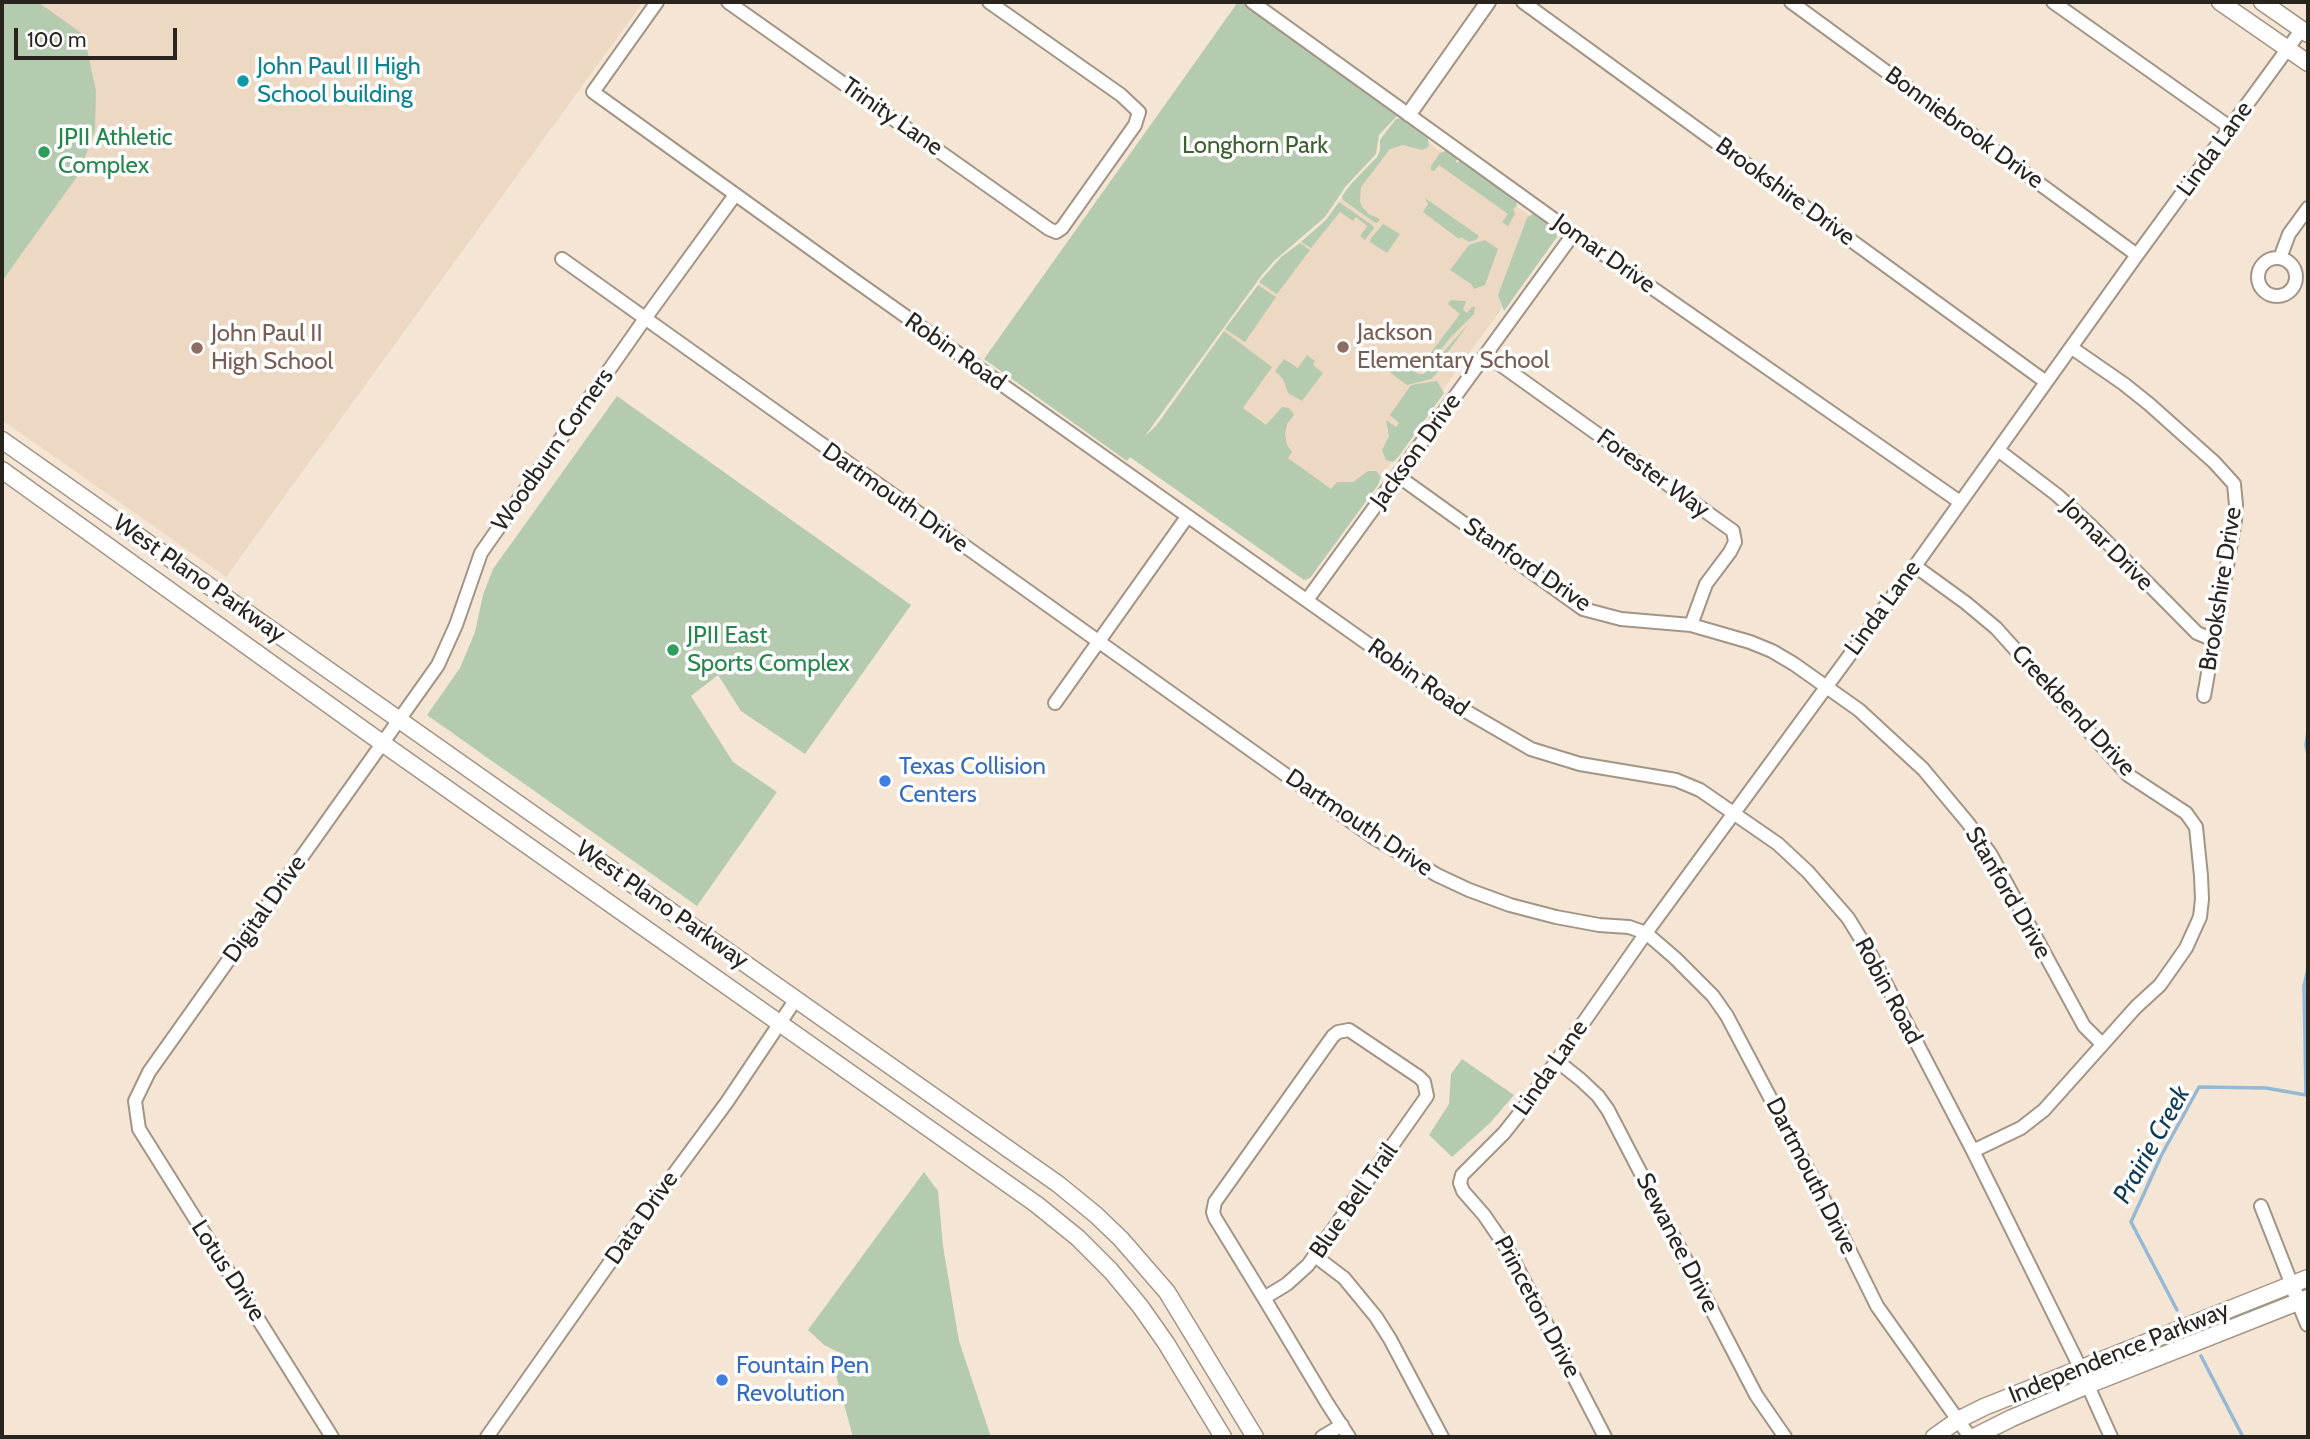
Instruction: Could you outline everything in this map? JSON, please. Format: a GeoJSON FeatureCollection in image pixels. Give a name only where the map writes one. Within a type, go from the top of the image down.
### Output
{"type":"FeatureCollection","features":[{"type":"Feature","properties":{"kind":"main road"},"geometry":{"type":"LineString","coordinates":[[2220,2],[2308,63]]}},
{"type":"Feature","properties":{"kind":"main road"},"geometry":{"type":"LineString","coordinates":[[2262,2],[2305,32]]}},
{"type":"Feature","properties":{"kind":"main road","name":"West Plano Parkway"},"geometry":{"type":"LineString","coordinates":[[2,440],[1058,1184],[1096,1215],[1167,1292],[1255,1437]]}},
{"type":"Feature","properties":{"kind":"main road","name":"West Plano Parkway"},"geometry":{"type":"LineString","coordinates":[[2,470],[382,743],[1036,1204],[1111,1271],[1140,1306],[1166,1343],[1223,1437]]}},
{"type":"Feature","properties":{"kind":"main road"},"geometry":{"type":"LineString","coordinates":[[571,876],[588,853]]}},
{"type":"Feature","properties":{"kind":"main road","name":"Independence Parkway"},"geometry":{"type":"LineString","coordinates":[[1934,1437],[1958,1420],[2000,1400],[2308,1278]]}},
{"type":"Feature","properties":{"kind":"main road","name":"Independence Parkway"},"geometry":{"type":"LineString","coordinates":[[1972,1437],[2088,1385],[2304,1299]]}},
{"type":"Feature","properties":{"kind":"street","name":"Robin Road"},"geometry":{"type":"LineString","coordinates":[[657,2],[593,92],[1450,702],[1531,749],[1580,764],[1676,780],[1700,790],[1778,844],[1808,872],[1848,918],[1872,957],[1973,1151],[2081,1369],[2111,1437]]}},
{"type":"Feature","properties":{"kind":"street","name":"Trinity Lane"},"geometry":{"type":"LineString","coordinates":[[728,2],[1056,232],[1062,228],[1135,125],[1139,112],[1121,95],[989,2]]}},
{"type":"Feature","properties":{"kind":"street","name":"Jomar Drive"},"geometry":{"type":"LineString","coordinates":[[1252,2],[1574,233],[1960,502]]}},
{"type":"Feature","properties":{"kind":"street"},"geometry":{"type":"LineString","coordinates":[[1409,114],[1488,2]]}},
{"type":"Feature","properties":{"kind":"street","name":"Brookshire Drive"},"geometry":{"type":"LineString","coordinates":[[1523,2],[2046,382]]}},
{"type":"Feature","properties":{"kind":"street","name":"Bonniebrook Drive"},"geometry":{"type":"LineString","coordinates":[[1791,2],[2137,255]]}},
{"type":"Feature","properties":{"kind":"street"},"geometry":{"type":"LineString","coordinates":[[2053,2],[2231,128]]}},
{"type":"Feature","properties":{"kind":"street","name":"Linda Lane"},"geometry":{"type":"LineString","coordinates":[[1460,1183],[1462,1175],[1504,1133],[1523,1109],[1646,933],[1915,566],[2137,255],[2288,49],[2305,32]]}},
{"type":"Feature","properties":{"kind":"street","name":"Woodburn Corners"},"geometry":{"type":"LineString","coordinates":[[399,719],[445,652],[481,553],[735,195]]}},
{"type":"Feature","properties":{"kind":"street"},"geometry":{"type":"LineString","coordinates":[[2280,258],[2289,234],[2308,208]]}},
{"type":"Feature","properties":{"kind":"street","name":"Jackson Drive"},"geometry":{"type":"LineString","coordinates":[[1307,600],[1574,233]]}},
{"type":"Feature","properties":{"kind":"street","name":"Dartmouth Drive"},"geometry":{"type":"LineString","coordinates":[[562,259],[1373,837],[1437,875],[1510,905],[1588,923],[1629,927],[1646,933],[1698,979],[1727,1016],[1877,1306],[1972,1437]]}},
{"type":"Feature","properties":{"kind":"street","name":"Brookshire Drive"},"geometry":{"type":"LineString","coordinates":[[2072,348],[2148,404],[2214,461],[2234,484],[2235,520],[2204,696]]}},
{"type":"Feature","properties":{"kind":"street","name":"Forester Way"},"geometry":{"type":"LineString","coordinates":[[1487,355],[1733,531],[1735,542],[1706,584],[1691,625]]}},
{"type":"Feature","properties":{"kind":"street","name":"Jomar Drive"},"geometry":{"type":"LineString","coordinates":[[1998,450],[2057,495],[2091,526],[2189,626],[2197,633],[2214,640]]}},
{"type":"Feature","properties":{"kind":"street","name":"Stanford Drive"},"geometry":{"type":"LineString","coordinates":[[1398,476],[1583,608],[1622,619],[1691,625],[1723,633],[1772,651],[1859,710],[1923,769],[1968,823],[1991,855],[2084,1026],[2102,1045]]}},
{"type":"Feature","properties":{"kind":"street"},"geometry":{"type":"LineString","coordinates":[[1055,703],[1187,517]]}},
{"type":"Feature","properties":{"kind":"street","name":"Creekbend Drive"},"geometry":{"type":"LineString","coordinates":[[1915,566],[1996,628],[2128,775],[2186,813],[2196,827],[2202,899],[2200,917],[2176,965],[2044,1110],[2021,1128],[1973,1151]]}},
{"type":"Feature","properties":{"kind":"street","name":"Digital Drive"},"geometry":{"type":"LineString","coordinates":[[135,1101],[149,1072],[399,719]]}},
{"type":"Feature","properties":{"kind":"street","name":"Data Drive"},"geometry":{"type":"LineString","coordinates":[[487,1437],[727,1102],[796,999]]}},
{"type":"Feature","properties":{"kind":"street","name":"Blue Bell Trail"},"geometry":{"type":"LineString","coordinates":[[1344,1031],[1355,1032],[1419,1077],[1427,1088],[1427,1096],[1315,1256],[1298,1275],[1264,1298],[1213,1212],[1216,1202],[1333,1036],[1344,1031]]}},
{"type":"Feature","properties":{"kind":"street","name":"Sewanee Drive"},"geometry":{"type":"LineString","coordinates":[[1556,1060],[1598,1096],[1608,1110],[1756,1395],[1785,1437]]}},
{"type":"Feature","properties":{"kind":"street","name":"Lotus Drive"},"geometry":{"type":"LineString","coordinates":[[135,1101],[139,1129],[332,1437]]}},
{"type":"Feature","properties":{"kind":"street","name":"Princeton Drive"},"geometry":{"type":"LineString","coordinates":[[1460,1183],[1463,1191],[1484,1215],[1508,1250],[1605,1437]]}},
{"type":"Feature","properties":{"kind":"street"},"geometry":{"type":"LineString","coordinates":[[2261,1206],[2292,1285],[2304,1299],[2308,1324]]}},
{"type":"Feature","properties":{"kind":"street"},"geometry":{"type":"LineString","coordinates":[[1315,1256],[1344,1278],[1376,1317],[1442,1437]]}},
{"type":"Feature","properties":{"kind":"street"},"geometry":{"type":"LineString","coordinates":[[1264,1298],[1349,1437]]}},
{"type":"Feature","properties":{"kind":"street"},"geometry":{"type":"LineString","coordinates":[[1322,1437],[1342,1425]]}},
{"type":"Feature","properties":{"kind":"shaded area","name":"John Paul II High School"},"geometry":{"type":"Polygon","coordinates":[[[2,2],[643,2],[226,577],[2,420],[2,2]]]}},
{"type":"Feature","properties":{"kind":"shaded area","name":"Jackson Elementary School"},"geometry":{"type":"Polygon","coordinates":[[[1396,119],[1555,234],[1306,581],[1133,459],[1274,265],[1321,225],[1380,154],[1382,136],[1396,119]]]}},
{"type":"Feature","properties":{"kind":"green space","name":"JPII Athletic Complex"},"geometry":{"type":"Polygon","coordinates":[[[2,2],[38,2],[84,35],[96,91],[95,130],[79,174],[2,281],[2,2]]]}},
{"type":"Feature","properties":{"kind":"green space","name":"Longhorn Park"},"geometry":{"type":"Polygon","coordinates":[[[1238,2],[1399,114],[1379,135],[1376,154],[1346,186],[1325,217],[1274,261],[1262,275],[1145,436],[1156,426],[1224,331],[1272,367],[1243,408],[1266,425],[1282,407],[1292,411],[1294,415],[1287,424],[1285,434],[1287,445],[1292,452],[1288,458],[1331,489],[1337,482],[1353,482],[1368,471],[1376,471],[1381,477],[1378,485],[1310,578],[1304,580],[1130,457],[1127,461],[984,359],[1238,2]]]}},
{"type":"Feature","properties":{"kind":"green space"},"geometry":{"type":"Polygon","coordinates":[[[1401,118],[1425,135],[1429,145],[1422,150],[1403,145],[1390,149],[1361,187],[1362,207],[1380,219],[1377,223],[1343,200],[1342,196],[1377,157],[1380,140],[1396,119],[1401,118]]]}},
{"type":"Feature","properties":{"kind":"green space"},"geometry":{"type":"Polygon","coordinates":[[[1446,151],[1458,159],[1457,163],[1460,160],[1516,200],[1517,206],[1513,209],[1515,214],[1508,226],[1502,222],[1508,214],[1439,165],[1434,171],[1431,170],[1440,153],[1446,151]]]}},
{"type":"Feature","properties":{"kind":"green space"},"geometry":{"type":"Polygon","coordinates":[[[1425,198],[1479,236],[1476,240],[1469,242],[1461,237],[1459,239],[1423,212],[1428,204],[1425,198]]]}},
{"type":"Feature","properties":{"kind":"green space"},"geometry":{"type":"Polygon","coordinates":[[[1339,202],[1372,225],[1374,228],[1365,240],[1360,236],[1367,226],[1356,217],[1353,221],[1340,212],[1311,248],[1301,242],[1327,219],[1339,202]]]}},
{"type":"Feature","properties":{"kind":"green space"},"geometry":{"type":"Polygon","coordinates":[[[1534,213],[1555,228],[1557,237],[1504,311],[1498,295],[1527,218],[1534,213]]]}},
{"type":"Feature","properties":{"kind":"green space"},"geometry":{"type":"Polygon","coordinates":[[[1383,224],[1400,234],[1387,253],[1370,242],[1383,224]]]}},
{"type":"Feature","properties":{"kind":"green space"},"geometry":{"type":"Polygon","coordinates":[[[1485,240],[1498,249],[1485,285],[1474,289],[1450,270],[1469,245],[1485,240]]]}},
{"type":"Feature","properties":{"kind":"green space"},"geometry":{"type":"Polygon","coordinates":[[[1300,243],[1310,250],[1277,294],[1259,282],[1281,257],[1300,243]]]}},
{"type":"Feature","properties":{"kind":"green space"},"geometry":{"type":"Polygon","coordinates":[[[1258,285],[1276,297],[1245,342],[1225,329],[1258,285]]]}},
{"type":"Feature","properties":{"kind":"green space"},"geometry":{"type":"Polygon","coordinates":[[[1451,300],[1466,301],[1463,310],[1467,313],[1475,307],[1474,314],[1450,338],[1425,370],[1418,370],[1460,314],[1448,304],[1451,300]]]}},
{"type":"Feature","properties":{"kind":"green space"},"geometry":{"type":"Polygon","coordinates":[[[1469,323],[1431,379],[1407,385],[1388,371],[1402,353],[1417,363],[1413,370],[1424,374],[1469,323]]]}},
{"type":"Feature","properties":{"kind":"green space"},"geometry":{"type":"Polygon","coordinates":[[[1307,355],[1315,361],[1313,365],[1323,373],[1302,401],[1288,393],[1283,379],[1275,371],[1284,359],[1298,368],[1307,355]]]}},
{"type":"Feature","properties":{"kind":"green space"},"geometry":{"type":"Polygon","coordinates":[[[1437,381],[1444,393],[1399,456],[1393,462],[1386,460],[1382,450],[1389,436],[1386,420],[1396,427],[1399,423],[1390,415],[1411,385],[1437,381]]]}},
{"type":"Feature","properties":{"kind":"green space","name":"JPII East Sports Complex"},"geometry":{"type":"Polygon","coordinates":[[[617,396],[911,605],[805,754],[741,711],[718,675],[691,696],[733,762],[777,792],[697,906],[427,715],[460,668],[475,632],[483,595],[493,569],[617,396]]]}},
{"type":"Feature","properties":{"kind":"green space"},"geometry":{"type":"Polygon","coordinates":[[[1462,1059],[1514,1095],[1490,1123],[1452,1157],[1429,1135],[1449,1104],[1451,1074],[1462,1059]]]}},
{"type":"Feature","properties":{"kind":"green space"},"geometry":{"type":"Polygon","coordinates":[[[924,1172],[938,1191],[943,1246],[959,1341],[991,1437],[853,1437],[836,1375],[842,1354],[824,1345],[808,1330],[924,1172]]]}},
{"type":"Feature","properties":{"kind":"waterway","name":"Prairie Creek"},"geometry":{"type":"LineString","coordinates":[[2308,731],[2308,755]]}},
{"type":"Feature","properties":{"kind":"waterway","name":"Prairie Creek"},"geometry":{"type":"LineString","coordinates":[[2177,1310],[2131,1222],[2162,1154],[2199,1087],[2266,1088],[2306,1095],[2304,986],[2308,969]]}},
{"type":"Feature","properties":{"kind":"waterway","name":"Prairie Creek"},"geometry":{"type":"LineString","coordinates":[[2201,1356],[2243,1437]]}},
{"type":"Feature","properties":{"kind":"place","name":"John Paul II High School building"},"geometry":{"type":"Point","coordinates":[243,81]}},
{"type":"Feature","properties":{"kind":"place","name":"JPII Athletic Complex"},"geometry":{"type":"Point","coordinates":[44,152]}},
{"type":"Feature","properties":{"kind":"place","name":"Jackson Elementary School"},"geometry":{"type":"Point","coordinates":[1343,347]}},
{"type":"Feature","properties":{"kind":"place","name":"John Paul II High School"},"geometry":{"type":"Point","coordinates":[197,348]}},
{"type":"Feature","properties":{"kind":"place","name":"JPII East Sports Complex"},"geometry":{"type":"Point","coordinates":[673,650]}},
{"type":"Feature","properties":{"kind":"place","name":"Texas Collision Centers"},"geometry":{"type":"Point","coordinates":[885,781]}},
{"type":"Feature","properties":{"kind":"place","name":"Fountain Pen Revolution"},"geometry":{"type":"Point","coordinates":[722,1380]}}]}
